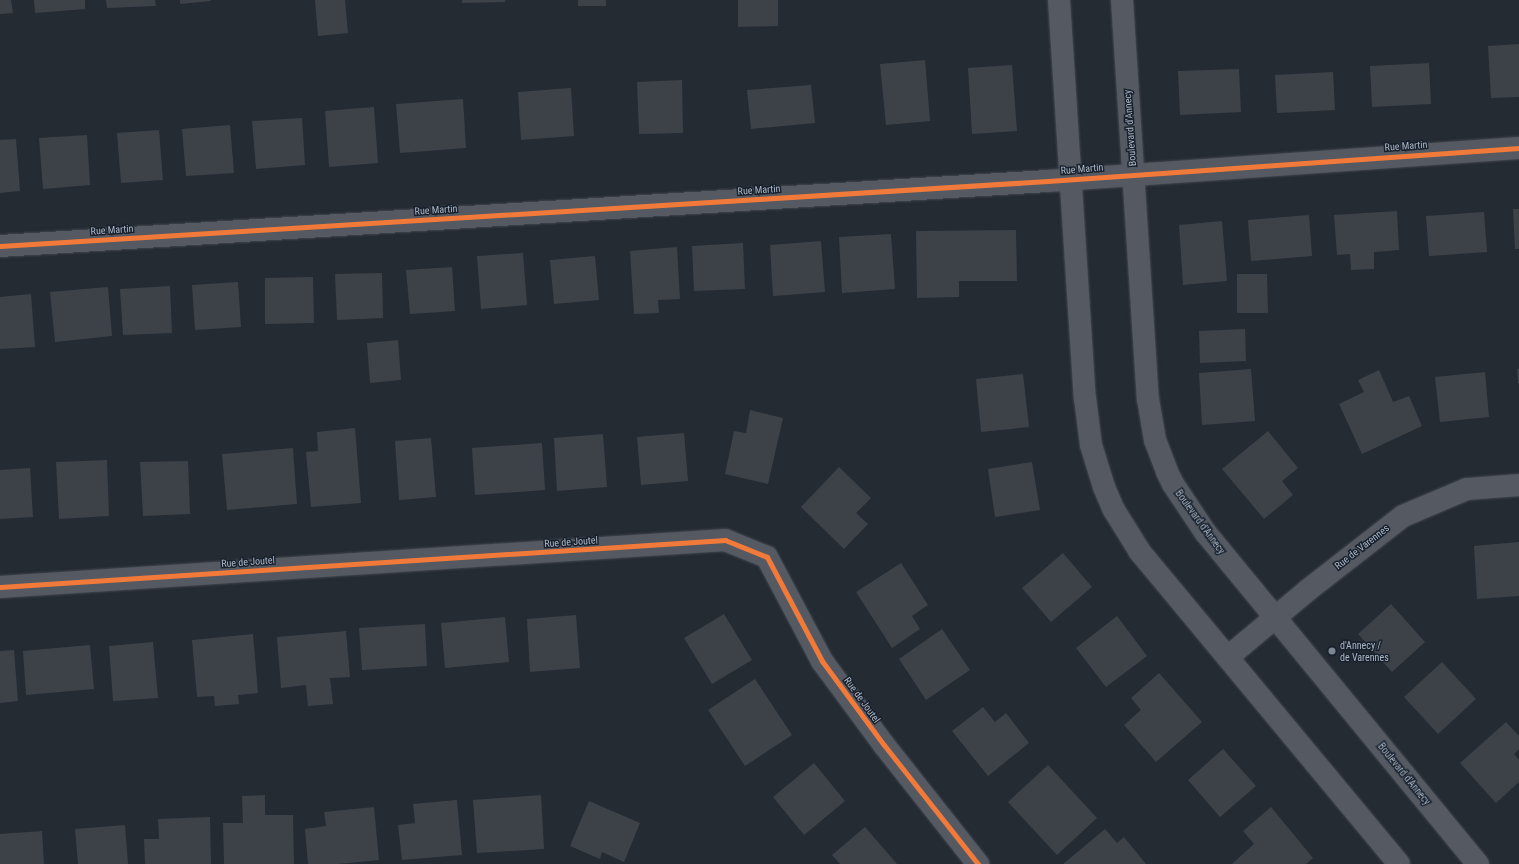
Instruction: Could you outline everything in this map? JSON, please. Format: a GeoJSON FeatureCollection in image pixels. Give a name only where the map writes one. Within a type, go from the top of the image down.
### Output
{"type":"FeatureCollection","features":[{"type":"Feature","properties":{"kind":"street"},"geometry":{"type":"LineString","coordinates":[[1059,0],[1085,398],[1090,438],[1097,467],[1114,510],[1140,552],[1399,864]]}},
{"type":"Feature","properties":{"kind":"street","name":"Boulevard d'Annecy"},"geometry":{"type":"LineString","coordinates":[[1122,0],[1146,378],[1155,440],[1173,484],[1205,532],[1478,864]]}},
{"type":"Feature","properties":{"kind":"street","name":"Rue Martin"},"geometry":{"type":"LineString","coordinates":[[0,246],[1070,180],[1133,174],[1519,148]]}},
{"type":"Feature","properties":{"kind":"street","name":"Rue de Varennes"},"geometry":{"type":"LineString","coordinates":[[1228,657],[1403,516],[1467,489],[1519,485]]}},
{"type":"Feature","properties":{"kind":"street","name":"Rue de Joutel"},"geometry":{"type":"LineString","coordinates":[[0,587],[725,540],[767,557],[822,661],[884,745],[978,864]]}},
{"type":"Feature","properties":{"kind":"building"},"geometry":{"type":"Polygon","coordinates":[[[0,0],[11,0],[13,13],[0,14],[0,0]]]}},
{"type":"Feature","properties":{"kind":"building"},"geometry":{"type":"Polygon","coordinates":[[[34,0],[85,0],[85,9],[35,13],[34,0]]]}},
{"type":"Feature","properties":{"kind":"building"},"geometry":{"type":"Polygon","coordinates":[[[106,0],[155,0],[156,6],[107,8],[106,0]]]}},
{"type":"Feature","properties":{"kind":"building"},"geometry":{"type":"Polygon","coordinates":[[[180,0],[211,0],[211,1],[180,4],[180,0]]]}},
{"type":"Feature","properties":{"kind":"building"},"geometry":{"type":"Polygon","coordinates":[[[315,0],[345,0],[348,33],[318,36],[315,0]]]}},
{"type":"Feature","properties":{"kind":"building"},"geometry":{"type":"Polygon","coordinates":[[[462,0],[505,0],[505,2],[462,3],[462,0]]]}},
{"type":"Feature","properties":{"kind":"building"},"geometry":{"type":"Polygon","coordinates":[[[578,0],[606,0],[606,6],[578,6],[578,0]]]}},
{"type":"Feature","properties":{"kind":"building"},"geometry":{"type":"Polygon","coordinates":[[[738,0],[778,0],[778,26],[738,27],[738,0]]]}},
{"type":"Feature","properties":{"kind":"building"},"geometry":{"type":"Polygon","coordinates":[[[1519,44],[1519,97],[1491,98],[1488,46],[1519,44]]]}},
{"type":"Feature","properties":{"kind":"building"},"geometry":{"type":"Polygon","coordinates":[[[925,60],[930,121],[886,125],[880,64],[925,60]]]}},
{"type":"Feature","properties":{"kind":"building"},"geometry":{"type":"Polygon","coordinates":[[[1429,63],[1431,104],[1372,107],[1370,66],[1429,63]]]}},
{"type":"Feature","properties":{"kind":"building"},"geometry":{"type":"Polygon","coordinates":[[[1012,65],[1017,131],[972,134],[968,68],[1012,65]]]}},
{"type":"Feature","properties":{"kind":"building"},"geometry":{"type":"Polygon","coordinates":[[[1239,69],[1241,112],[1180,115],[1178,71],[1239,69]]]}},
{"type":"Feature","properties":{"kind":"building"},"geometry":{"type":"Polygon","coordinates":[[[1333,72],[1335,110],[1277,113],[1275,75],[1333,72]]]}},
{"type":"Feature","properties":{"kind":"building"},"geometry":{"type":"Polygon","coordinates":[[[682,80],[683,133],[639,134],[637,82],[682,80]]]}},
{"type":"Feature","properties":{"kind":"building"},"geometry":{"type":"Polygon","coordinates":[[[811,85],[815,123],[751,129],[747,90],[811,85]]]}},
{"type":"Feature","properties":{"kind":"building"},"geometry":{"type":"Polygon","coordinates":[[[571,88],[574,136],[521,140],[518,92],[571,88]]]}},
{"type":"Feature","properties":{"kind":"building"},"geometry":{"type":"Polygon","coordinates":[[[463,99],[466,148],[400,153],[396,104],[463,99]]]}},
{"type":"Feature","properties":{"kind":"building"},"geometry":{"type":"Polygon","coordinates":[[[374,107],[378,163],[329,167],[325,111],[374,107]]]}},
{"type":"Feature","properties":{"kind":"building"},"geometry":{"type":"Polygon","coordinates":[[[302,118],[305,165],[256,169],[252,121],[302,118]]]}},
{"type":"Feature","properties":{"kind":"building"},"geometry":{"type":"Polygon","coordinates":[[[230,125],[234,173],[186,176],[182,129],[230,125]]]}},
{"type":"Feature","properties":{"kind":"building"},"geometry":{"type":"Polygon","coordinates":[[[159,130],[163,180],[121,183],[117,133],[159,130]]]}},
{"type":"Feature","properties":{"kind":"building"},"geometry":{"type":"Polygon","coordinates":[[[87,135],[90,185],[43,189],[39,138],[87,135]]]}},
{"type":"Feature","properties":{"kind":"building"},"geometry":{"type":"Polygon","coordinates":[[[16,139],[20,191],[0,193],[0,140],[16,139]]]}},
{"type":"Feature","properties":{"kind":"building"},"geometry":{"type":"Polygon","coordinates":[[[1513,209],[1519,209],[1519,249],[1515,249],[1513,209]]]}},
{"type":"Feature","properties":{"kind":"building"},"geometry":{"type":"Polygon","coordinates":[[[1397,211],[1399,250],[1374,252],[1374,269],[1351,270],[1350,254],[1337,255],[1334,215],[1397,211]]]}},
{"type":"Feature","properties":{"kind":"building"},"geometry":{"type":"Polygon","coordinates":[[[1484,212],[1487,252],[1429,256],[1426,216],[1484,212]]]}},
{"type":"Feature","properties":{"kind":"building"},"geometry":{"type":"Polygon","coordinates":[[[1309,215],[1312,256],[1251,261],[1248,220],[1309,215]]]}},
{"type":"Feature","properties":{"kind":"building"},"geometry":{"type":"Polygon","coordinates":[[[1222,221],[1227,281],[1183,285],[1179,225],[1222,221]]]}},
{"type":"Feature","properties":{"kind":"building"},"geometry":{"type":"Polygon","coordinates":[[[1016,230],[1017,281],[959,281],[959,297],[917,298],[916,231],[1016,230]]]}},
{"type":"Feature","properties":{"kind":"building"},"geometry":{"type":"Polygon","coordinates":[[[891,234],[895,289],[842,293],[839,237],[891,234]]]}},
{"type":"Feature","properties":{"kind":"building"},"geometry":{"type":"Polygon","coordinates":[[[821,241],[825,292],[773,296],[770,245],[821,241]]]}},
{"type":"Feature","properties":{"kind":"building"},"geometry":{"type":"Polygon","coordinates":[[[743,243],[745,289],[694,291],[692,246],[743,243]]]}},
{"type":"Feature","properties":{"kind":"building"},"geometry":{"type":"Polygon","coordinates":[[[677,247],[680,299],[658,300],[659,313],[634,314],[630,251],[677,247]]]}},
{"type":"Feature","properties":{"kind":"building"},"geometry":{"type":"Polygon","coordinates":[[[523,253],[527,305],[481,309],[477,256],[523,253]]]}},
{"type":"Feature","properties":{"kind":"building"},"geometry":{"type":"Polygon","coordinates":[[[595,256],[599,300],[554,304],[550,260],[595,256]]]}},
{"type":"Feature","properties":{"kind":"building"},"geometry":{"type":"Polygon","coordinates":[[[452,267],[455,311],[410,314],[406,270],[452,267]]]}},
{"type":"Feature","properties":{"kind":"building"},"geometry":{"type":"Polygon","coordinates":[[[382,273],[383,318],[337,320],[335,274],[382,273]]]}},
{"type":"Feature","properties":{"kind":"building"},"geometry":{"type":"Polygon","coordinates":[[[1237,274],[1267,274],[1268,313],[1237,313],[1237,274]]]}},
{"type":"Feature","properties":{"kind":"building"},"geometry":{"type":"Polygon","coordinates":[[[313,277],[314,323],[265,324],[265,278],[313,277]]]}},
{"type":"Feature","properties":{"kind":"building"},"geometry":{"type":"Polygon","coordinates":[[[238,282],[241,327],[195,330],[192,285],[238,282]]]}},
{"type":"Feature","properties":{"kind":"building"},"geometry":{"type":"Polygon","coordinates":[[[170,286],[172,333],[123,335],[120,289],[170,286]]]}},
{"type":"Feature","properties":{"kind":"building"},"geometry":{"type":"Polygon","coordinates":[[[108,287],[112,336],[55,342],[50,292],[108,287]]]}},
{"type":"Feature","properties":{"kind":"building"},"geometry":{"type":"Polygon","coordinates":[[[31,294],[35,347],[0,349],[0,297],[31,294]]]}},
{"type":"Feature","properties":{"kind":"building"},"geometry":{"type":"Polygon","coordinates":[[[1245,329],[1246,361],[1200,363],[1199,331],[1245,329]]]}},
{"type":"Feature","properties":{"kind":"building"},"geometry":{"type":"Polygon","coordinates":[[[398,340],[401,380],[370,383],[367,343],[398,340]]]}},
{"type":"Feature","properties":{"kind":"building"},"geometry":{"type":"Polygon","coordinates":[[[1251,369],[1255,421],[1202,425],[1199,373],[1251,369]]]}},
{"type":"Feature","properties":{"kind":"building"},"geometry":{"type":"Polygon","coordinates":[[[1517,369],[1519,369],[1519,383],[1518,383],[1517,369]]]}},
{"type":"Feature","properties":{"kind":"building"},"geometry":{"type":"Polygon","coordinates":[[[1379,370],[1393,402],[1409,396],[1422,426],[1362,454],[1339,404],[1364,392],[1358,380],[1379,370]]]}},
{"type":"Feature","properties":{"kind":"building"},"geometry":{"type":"Polygon","coordinates":[[[1485,372],[1489,417],[1440,422],[1435,377],[1485,372]]]}},
{"type":"Feature","properties":{"kind":"building"},"geometry":{"type":"Polygon","coordinates":[[[1023,374],[1029,427],[981,432],[976,379],[1023,374]]]}},
{"type":"Feature","properties":{"kind":"building"},"geometry":{"type":"Polygon","coordinates":[[[750,410],[783,418],[768,484],[725,474],[734,431],[746,433],[750,410]]]}},
{"type":"Feature","properties":{"kind":"building"},"geometry":{"type":"Polygon","coordinates":[[[355,428],[361,503],[311,507],[306,452],[318,451],[317,432],[355,428]]]}},
{"type":"Feature","properties":{"kind":"building"},"geometry":{"type":"Polygon","coordinates":[[[1268,431],[1298,468],[1282,481],[1293,495],[1264,519],[1222,469],[1268,431]]]}},
{"type":"Feature","properties":{"kind":"building"},"geometry":{"type":"Polygon","coordinates":[[[684,433],[688,481],[641,485],[637,437],[684,433]]]}},
{"type":"Feature","properties":{"kind":"building"},"geometry":{"type":"Polygon","coordinates":[[[603,434],[607,487],[557,491],[554,438],[603,434]]]}},
{"type":"Feature","properties":{"kind":"building"},"geometry":{"type":"Polygon","coordinates":[[[431,438],[436,497],[399,500],[395,441],[431,438]]]}},
{"type":"Feature","properties":{"kind":"building"},"geometry":{"type":"Polygon","coordinates":[[[542,443],[545,490],[475,495],[472,448],[542,443]]]}},
{"type":"Feature","properties":{"kind":"building"},"geometry":{"type":"Polygon","coordinates":[[[293,448],[297,504],[227,510],[222,454],[293,448]]]}},
{"type":"Feature","properties":{"kind":"building"},"geometry":{"type":"Polygon","coordinates":[[[107,460],[109,516],[59,519],[56,462],[107,460]]]}},
{"type":"Feature","properties":{"kind":"building"},"geometry":{"type":"Polygon","coordinates":[[[188,461],[190,514],[143,516],[140,462],[188,461]]]}},
{"type":"Feature","properties":{"kind":"building"},"geometry":{"type":"Polygon","coordinates":[[[1032,462],[1040,510],[995,517],[988,469],[1032,462]]]}},
{"type":"Feature","properties":{"kind":"building"},"geometry":{"type":"Polygon","coordinates":[[[839,467],[871,498],[856,513],[868,524],[844,549],[801,507],[839,467]]]}},
{"type":"Feature","properties":{"kind":"building"},"geometry":{"type":"Polygon","coordinates":[[[30,468],[33,517],[0,519],[0,470],[30,468]]]}},
{"type":"Feature","properties":{"kind":"building"},"geometry":{"type":"Polygon","coordinates":[[[1519,542],[1519,596],[1477,599],[1474,546],[1519,542]]]}},
{"type":"Feature","properties":{"kind":"building"},"geometry":{"type":"Polygon","coordinates":[[[1063,553],[1092,587],[1051,622],[1022,588],[1063,553]]]}},
{"type":"Feature","properties":{"kind":"building"},"geometry":{"type":"Polygon","coordinates":[[[901,563],[928,605],[912,616],[920,629],[892,648],[856,592],[901,563]]]}},
{"type":"Feature","properties":{"kind":"building"},"geometry":{"type":"Polygon","coordinates":[[[1391,604],[1425,642],[1392,672],[1358,634],[1391,604]]]}},
{"type":"Feature","properties":{"kind":"building"},"geometry":{"type":"Polygon","coordinates":[[[724,614],[752,660],[712,684],[684,638],[724,614]]]}},
{"type":"Feature","properties":{"kind":"building"},"geometry":{"type":"Polygon","coordinates":[[[576,615],[580,668],[530,672],[527,619],[576,615]]]}},
{"type":"Feature","properties":{"kind":"building"},"geometry":{"type":"Polygon","coordinates":[[[1117,616],[1147,656],[1106,687],[1076,648],[1117,616]]]}},
{"type":"Feature","properties":{"kind":"building"},"geometry":{"type":"Polygon","coordinates":[[[505,617],[509,662],[445,668],[441,623],[505,617]]]}},
{"type":"Feature","properties":{"kind":"building"},"geometry":{"type":"Polygon","coordinates":[[[425,624],[427,666],[362,670],[359,628],[425,624]]]}},
{"type":"Feature","properties":{"kind":"building"},"geometry":{"type":"Polygon","coordinates":[[[942,629],[970,670],[926,700],[899,659],[942,629]]]}},
{"type":"Feature","properties":{"kind":"building"},"geometry":{"type":"Polygon","coordinates":[[[346,631],[350,677],[330,678],[333,704],[308,706],[306,685],[281,688],[277,637],[346,631]]]}},
{"type":"Feature","properties":{"kind":"building"},"geometry":{"type":"Polygon","coordinates":[[[253,634],[258,693],[238,695],[239,704],[215,706],[214,696],[197,697],[192,640],[253,634]]]}},
{"type":"Feature","properties":{"kind":"building"},"geometry":{"type":"Polygon","coordinates":[[[153,642],[158,698],[113,701],[109,646],[153,642]]]}},
{"type":"Feature","properties":{"kind":"building"},"geometry":{"type":"Polygon","coordinates":[[[90,645],[94,689],[26,695],[23,651],[90,645]]]}},
{"type":"Feature","properties":{"kind":"building"},"geometry":{"type":"Polygon","coordinates":[[[14,650],[18,701],[0,703],[0,651],[14,650]]]}},
{"type":"Feature","properties":{"kind":"building"},"geometry":{"type":"Polygon","coordinates":[[[1442,662],[1476,699],[1438,734],[1404,697],[1442,662]]]}},
{"type":"Feature","properties":{"kind":"building"},"geometry":{"type":"Polygon","coordinates":[[[1159,673],[1202,722],[1156,762],[1124,725],[1141,710],[1131,698],[1159,673]]]}},
{"type":"Feature","properties":{"kind":"building"},"geometry":{"type":"Polygon","coordinates":[[[755,679],[792,735],[745,766],[708,710],[755,679]]]}},
{"type":"Feature","properties":{"kind":"building"},"geometry":{"type":"Polygon","coordinates":[[[983,707],[995,722],[1006,713],[1029,743],[988,776],[952,731],[983,707]]]}},
{"type":"Feature","properties":{"kind":"building"},"geometry":{"type":"Polygon","coordinates":[[[1506,722],[1519,736],[1519,749],[1514,754],[1519,760],[1519,782],[1496,803],[1460,763],[1506,722]]]}},
{"type":"Feature","properties":{"kind":"building"},"geometry":{"type":"Polygon","coordinates":[[[1223,749],[1256,786],[1220,817],[1188,780],[1223,749]]]}},
{"type":"Feature","properties":{"kind":"building"},"geometry":{"type":"Polygon","coordinates":[[[814,763],[845,801],[804,835],[773,797],[814,763]]]}},
{"type":"Feature","properties":{"kind":"building"},"geometry":{"type":"Polygon","coordinates":[[[1048,765],[1097,818],[1057,855],[1008,802],[1048,765]]]}},
{"type":"Feature","properties":{"kind":"building"},"geometry":{"type":"Polygon","coordinates":[[[265,795],[265,815],[293,815],[294,864],[224,864],[223,823],[243,823],[242,796],[265,795]]]}},
{"type":"Feature","properties":{"kind":"building"},"geometry":{"type":"Polygon","coordinates":[[[541,795],[544,849],[477,853],[473,800],[541,795]]]}},
{"type":"Feature","properties":{"kind":"building"},"geometry":{"type":"Polygon","coordinates":[[[457,800],[462,855],[402,860],[398,825],[415,823],[413,804],[457,800]]]}},
{"type":"Feature","properties":{"kind":"building"},"geometry":{"type":"Polygon","coordinates":[[[589,801],[640,823],[624,862],[602,852],[600,859],[570,846],[589,801]]]}},
{"type":"Feature","properties":{"kind":"building"},"geometry":{"type":"Polygon","coordinates":[[[374,807],[379,860],[338,864],[308,864],[305,829],[326,826],[324,812],[374,807]]]}},
{"type":"Feature","properties":{"kind":"building"},"geometry":{"type":"Polygon","coordinates":[[[1271,807],[1313,858],[1306,864],[1232,864],[1254,844],[1243,831],[1271,807]]]}},
{"type":"Feature","properties":{"kind":"building"},"geometry":{"type":"Polygon","coordinates":[[[210,817],[211,864],[145,864],[144,839],[159,839],[158,819],[210,817]]]}},
{"type":"Feature","properties":{"kind":"building"},"geometry":{"type":"Polygon","coordinates":[[[125,825],[128,864],[78,864],[75,829],[125,825]]]}},
{"type":"Feature","properties":{"kind":"building"},"geometry":{"type":"Polygon","coordinates":[[[865,827],[897,864],[840,864],[832,855],[865,827]]]}},
{"type":"Feature","properties":{"kind":"building"},"geometry":{"type":"Polygon","coordinates":[[[1105,829],[1117,843],[1124,837],[1146,864],[1063,864],[1105,829]]]}},
{"type":"Feature","properties":{"kind":"building"},"geometry":{"type":"Polygon","coordinates":[[[42,831],[44,864],[0,864],[0,834],[42,831]]]}},
{"type":"Feature","properties":{"kind":"cycle path"},"geometry":{"type":"LineString","coordinates":[[0,246],[1048,181],[1519,148]]}},
{"type":"Feature","properties":{"kind":"cycle path"},"geometry":{"type":"LineString","coordinates":[[0,587],[725,540],[767,557],[822,661],[884,745],[978,864]]}},
{"type":"Feature","properties":{"kind":"place","name":"d'Annecy / de Varennes"},"geometry":{"type":"Point","coordinates":[1332,651]}}]}
